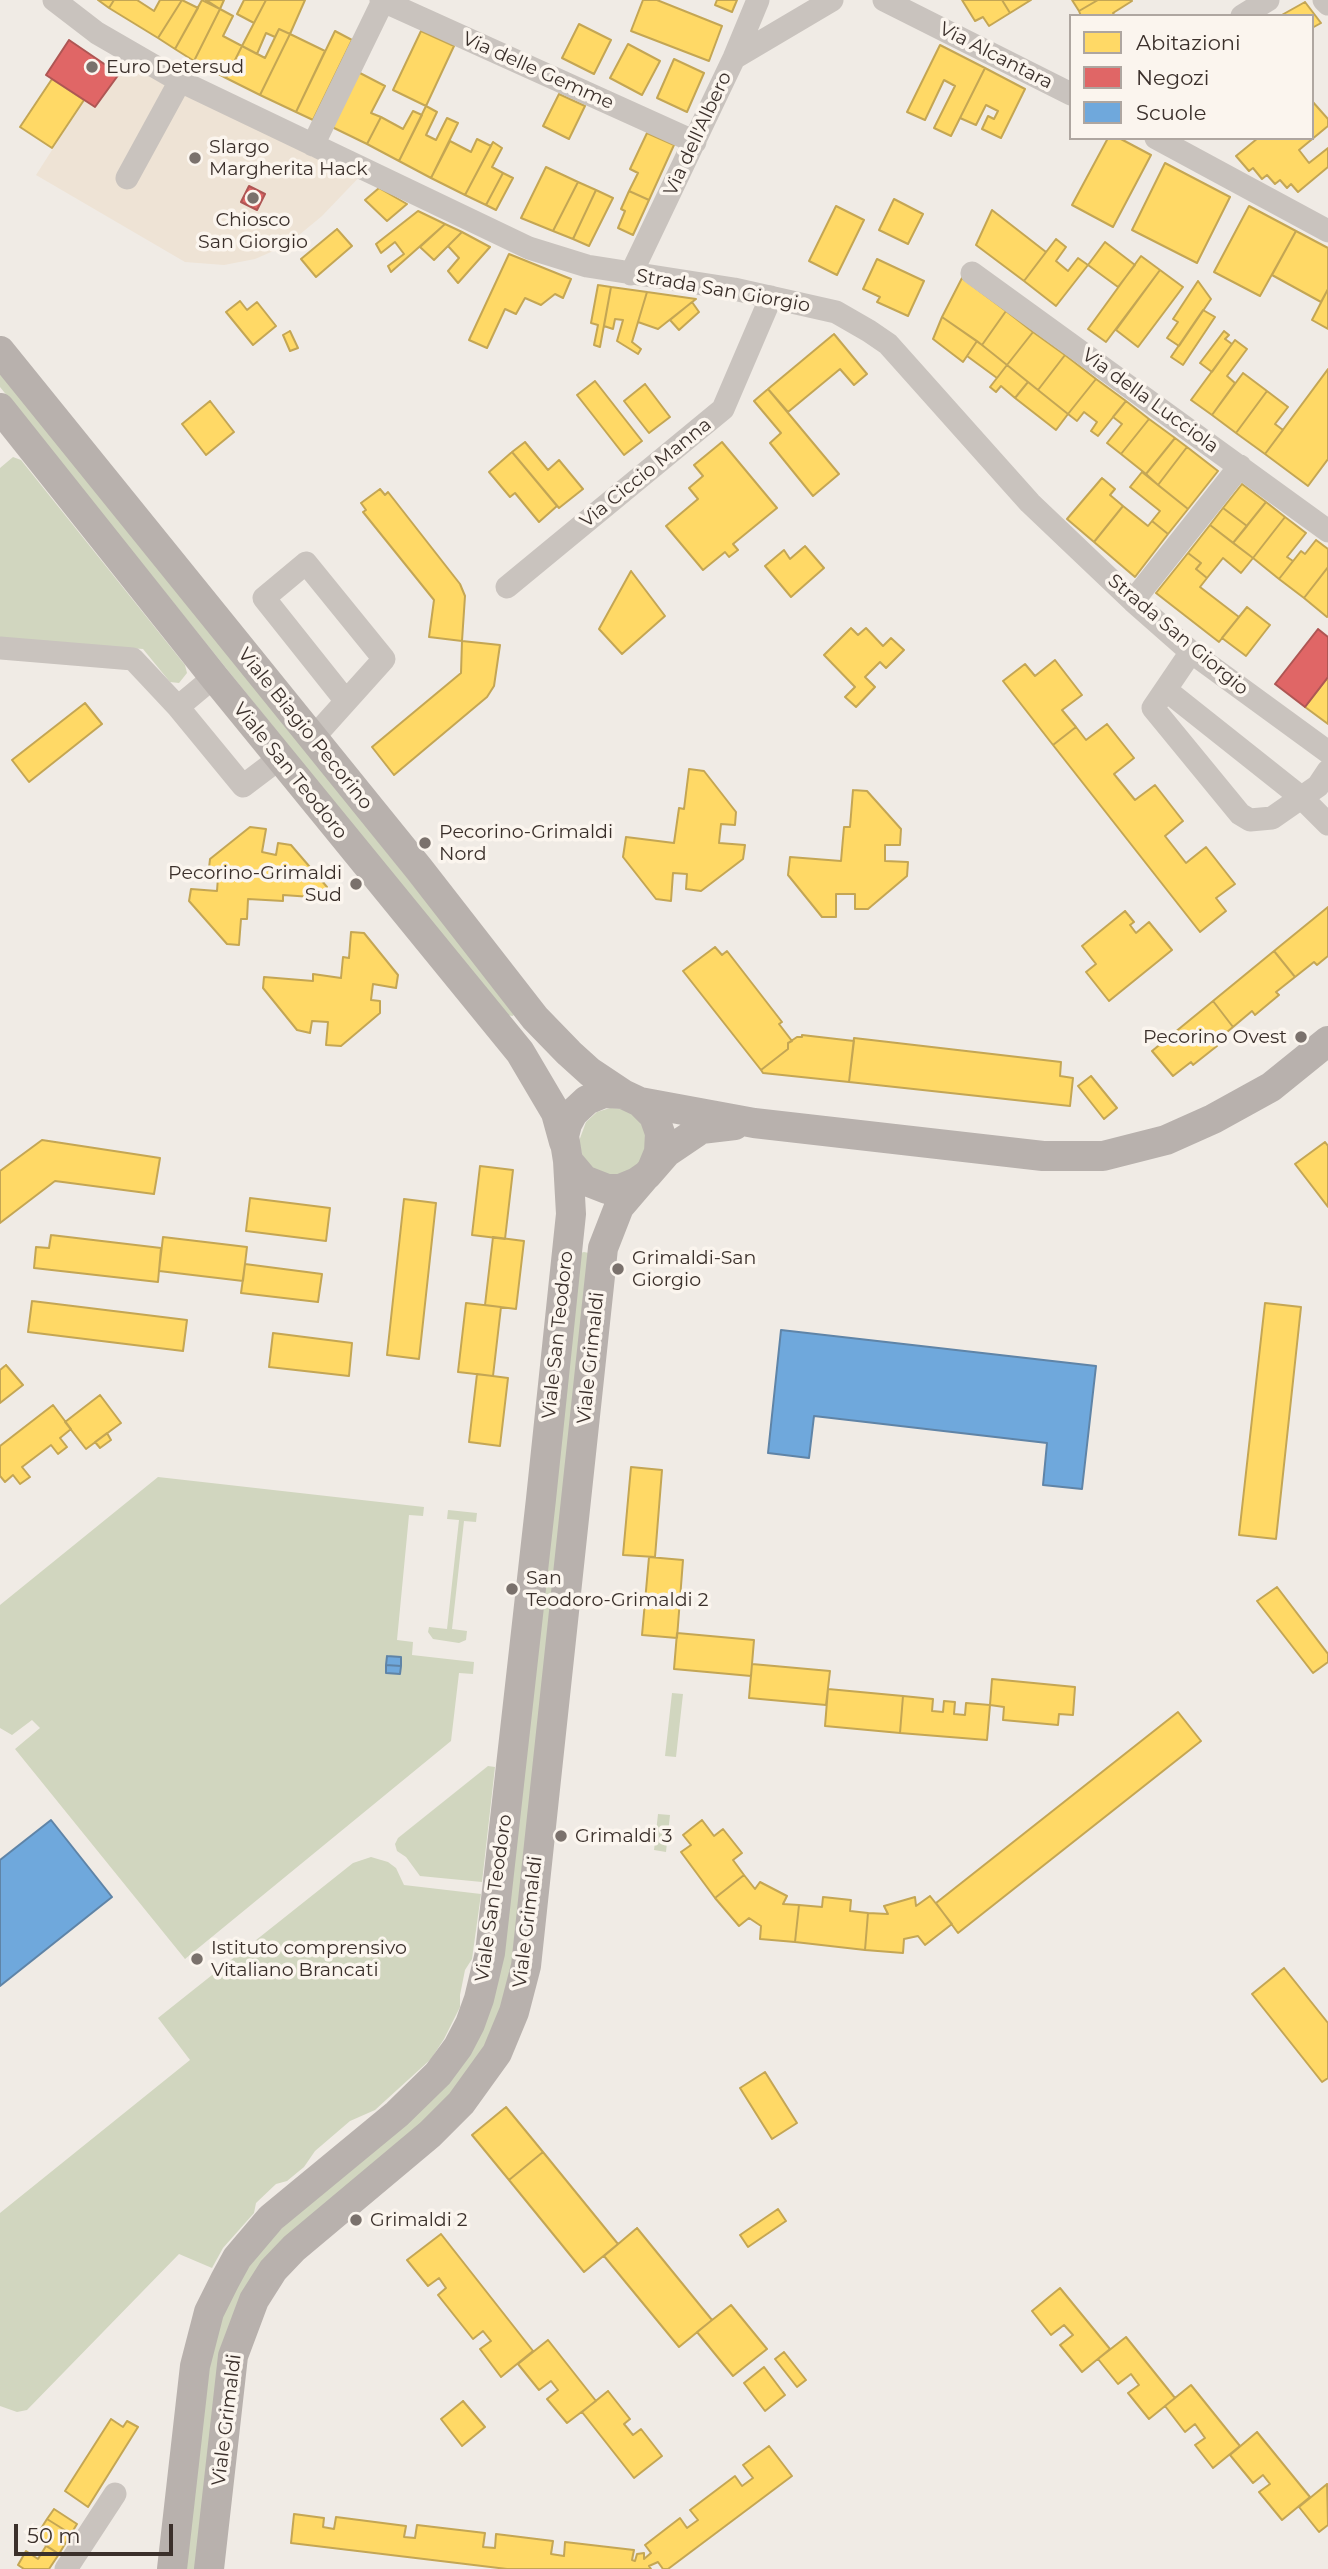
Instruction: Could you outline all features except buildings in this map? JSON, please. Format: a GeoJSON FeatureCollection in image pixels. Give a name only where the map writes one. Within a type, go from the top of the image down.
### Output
{"type":"FeatureCollection","features":[{"type":"Feature","properties":{"kind":"main road","name":"Viale Biagio Pecorino"},"geometry":{"type":"LineString","coordinates":[[0,351],[535,1017],[576,1060],[632,1098]]}},
{"type":"Feature","properties":{"kind":"main road","name":"Viale San Teodoro"},"geometry":{"type":"LineString","coordinates":[[6,427],[520,1052],[551,1103],[566,1152],[571,1213],[490,1953],[479,1998],[464,2036],[439,2074],[397,2114],[271,2218],[237,2259],[225,2280],[209,2312],[195,2366],[172,2569]]}},
{"type":"Feature","properties":{"kind":"main road"},"geometry":{"type":"LineString","coordinates":[[632,1098],[654,1116],[660,1133],[659,1152],[647,1174],[632,1185],[620,1189],[601,1188],[584,1180],[566,1152],[567,1124],[582,1103],[604,1093],[632,1098],[754,1123],[1043,1156],[1103,1156],[1166,1140],[1213,1119],[1270,1087],[1328,1041]]}},
{"type":"Feature","properties":{"kind":"main road","name":"Viale Grimaldi"},"geometry":{"type":"LineString","coordinates":[[209,2569],[233,2356],[254,2300],[273,2270],[293,2248],[430,2134],[461,2104],[497,2053],[514,2012],[526,1966],[603,1248],[619,1207],[667,1152],[701,1129],[754,1123]]}},
{"type":"Feature","properties":{"kind":"street","name":"Strada San Giorgio"},"geometry":{"type":"LineString","coordinates":[[54,0],[97,33],[180,81],[529,248],[587,267],[734,289],[836,312],[888,344],[1030,503],[1133,601],[1192,652],[1328,752]]}},
{"type":"Feature","properties":{"kind":"street"},"geometry":{"type":"LineString","coordinates":[[734,58],[758,0]]}},
{"type":"Feature","properties":{"kind":"street","name":"Via dell'Albero"},"geometry":{"type":"LineString","coordinates":[[631,274],[734,58],[832,0]]}},
{"type":"Feature","properties":{"kind":"street","name":"Via Alcantara"},"geometry":{"type":"LineString","coordinates":[[884,0],[1069,92]]}},
{"type":"Feature","properties":{"kind":"street"},"geometry":{"type":"LineString","coordinates":[[1245,14],[1268,0]]}},
{"type":"Feature","properties":{"kind":"street"},"geometry":{"type":"LineString","coordinates":[[1324,0],[1328,4]]}},
{"type":"Feature","properties":{"kind":"street"},"geometry":{"type":"LineString","coordinates":[[313,145],[391,2]]}},
{"type":"Feature","properties":{"kind":"street","name":"Via delle Gemme"},"geometry":{"type":"LineString","coordinates":[[391,2],[695,142]]}},
{"type":"Feature","properties":{"kind":"street"},"geometry":{"type":"LineString","coordinates":[[127,178],[180,81]]}},
{"type":"Feature","properties":{"kind":"street"},"geometry":{"type":"LineString","coordinates":[[1160,140],[1328,231]]}},
{"type":"Feature","properties":{"kind":"street","name":"Via della Lucciola"},"geometry":{"type":"LineString","coordinates":[[972,273],[1327,530]]}},
{"type":"Feature","properties":{"kind":"street","name":"Via Ciccio Manna"},"geometry":{"type":"LineString","coordinates":[[507,587],[723,409],[771,297]]}},
{"type":"Feature","properties":{"kind":"street"},"geometry":{"type":"LineString","coordinates":[[1133,601],[1240,466]]}},
{"type":"Feature","properties":{"kind":"street"},"geometry":{"type":"LineString","coordinates":[[313,738],[384,659],[306,563],[264,598],[346,701]]}},
{"type":"Feature","properties":{"kind":"street"},"geometry":{"type":"LineString","coordinates":[[0,648],[134,659],[178,707],[243,786],[280,758]]}},
{"type":"Feature","properties":{"kind":"street"},"geometry":{"type":"LineString","coordinates":[[1192,652],[1153,708],[1240,814],[1250,820],[1272,818],[1318,786],[1328,771]]}},
{"type":"Feature","properties":{"kind":"street"},"geometry":{"type":"LineString","coordinates":[[178,707],[214,677]]}},
{"type":"Feature","properties":{"kind":"street"},"geometry":{"type":"LineString","coordinates":[[1166,690],[1302,798],[1328,824]]}},
{"type":"Feature","properties":{"kind":"street"},"geometry":{"type":"LineString","coordinates":[[66,2569],[115,2494]]}},
{"type":"Feature","properties":{"kind":"green space"},"geometry":{"type":"Polygon","coordinates":[[[0,370],[515,1012],[513,1016],[505,1015],[0,387],[0,370]]]}},
{"type":"Feature","properties":{"kind":"green space"},"geometry":{"type":"Polygon","coordinates":[[[13,457],[21,460],[185,665],[187,673],[179,683],[170,682],[143,649],[0,639],[0,468],[13,457]]]}},
{"type":"Feature","properties":{"kind":"green space"},"geometry":{"type":"Polygon","coordinates":[[[610,1108],[624,1109],[636,1116],[648,1134],[644,1161],[622,1177],[595,1172],[582,1155],[579,1141],[586,1122],[597,1112],[610,1108]]]}},
{"type":"Feature","properties":{"kind":"green space"},"geometry":{"type":"Polygon","coordinates":[[[580,1253],[589,1253],[514,1965],[494,2031],[452,2097],[264,2264],[197,2569],[184,2569],[202,2396],[219,2318],[254,2254],[461,2062],[580,1253]]]}},
{"type":"Feature","properties":{"kind":"green space"},"geometry":{"type":"Polygon","coordinates":[[[158,1477],[424,1507],[423,1516],[409,1515],[397,1640],[413,1642],[412,1655],[474,1662],[473,1674],[459,1673],[451,1741],[185,1959],[15,1749],[40,1728],[32,1720],[12,1735],[0,1728],[0,1605],[158,1477]]]}},
{"type":"Feature","properties":{"kind":"green space"},"geometry":{"type":"Polygon","coordinates":[[[448,1510],[477,1513],[476,1522],[464,1521],[452,1629],[467,1631],[466,1640],[459,1643],[433,1639],[428,1632],[429,1627],[447,1629],[459,1520],[447,1519],[448,1510]]]}},
{"type":"Feature","properties":{"kind":"green space"},"geometry":{"type":"Polygon","coordinates":[[[672,1693],[683,1694],[676,1757],[665,1756],[672,1693]]]}},
{"type":"Feature","properties":{"kind":"green space"},"geometry":{"type":"Polygon","coordinates":[[[488,1766],[495,1767],[482,1882],[420,1876],[406,1857],[397,1851],[395,1844],[398,1838],[488,1766]]]}},
{"type":"Feature","properties":{"kind":"green space"},"geometry":{"type":"Polygon","coordinates":[[[658,1814],[670,1815],[666,1852],[654,1850],[658,1814]]]}},
{"type":"Feature","properties":{"kind":"green space"},"geometry":{"type":"Polygon","coordinates":[[[371,1857],[388,1862],[396,1868],[404,1885],[481,1894],[472,1959],[465,1970],[460,2007],[431,2059],[375,2110],[350,2121],[315,2151],[304,2167],[287,2181],[276,2184],[256,2203],[254,2213],[223,2248],[212,2268],[179,2254],[27,2410],[17,2412],[0,2406],[0,2213],[190,2060],[158,2018],[353,1863],[371,1857]]]}},
{"type":"Feature","properties":{"kind":"shaded area","name":"Slargo Margherita Hack"},"geometry":{"type":"Polygon","coordinates":[[[133,54],[367,169],[322,216],[287,245],[255,259],[224,265],[185,262],[36,175],[84,100],[95,107],[133,54]]]}},
{"type":"Feature","properties":{"kind":"place","name":"Euro Detersud"},"geometry":{"type":"Point","coordinates":[92,67]}},
{"type":"Feature","properties":{"kind":"place","name":"Slargo Margherita Hack"},"geometry":{"type":"Point","coordinates":[195,158]}},
{"type":"Feature","properties":{"kind":"place","name":"Chiosco San Giorgio"},"geometry":{"type":"Point","coordinates":[253,198]}},
{"type":"Feature","properties":{"kind":"place","name":"Pecorino-Grimaldi Nord"},"geometry":{"type":"Point","coordinates":[425,843]}},
{"type":"Feature","properties":{"kind":"place","name":"Pecorino-Grimaldi Sud"},"geometry":{"type":"Point","coordinates":[356,884]}},
{"type":"Feature","properties":{"kind":"place","name":"Pecorino Ovest"},"geometry":{"type":"Point","coordinates":[1301,1037]}},
{"type":"Feature","properties":{"kind":"place","name":"Grimaldi-San Giorgio"},"geometry":{"type":"Point","coordinates":[618,1269]}},
{"type":"Feature","properties":{"kind":"place","name":"San Teodoro-Grimaldi 2"},"geometry":{"type":"Point","coordinates":[512,1589]}},
{"type":"Feature","properties":{"kind":"place","name":"Grimaldi 3"},"geometry":{"type":"Point","coordinates":[561,1836]}},
{"type":"Feature","properties":{"kind":"place","name":"Istituto comprensivo Vitaliano Brancati"},"geometry":{"type":"Point","coordinates":[197,1959]}},
{"type":"Feature","properties":{"kind":"place","name":"Grimaldi 2"},"geometry":{"type":"Point","coordinates":[356,2220]}}]}
